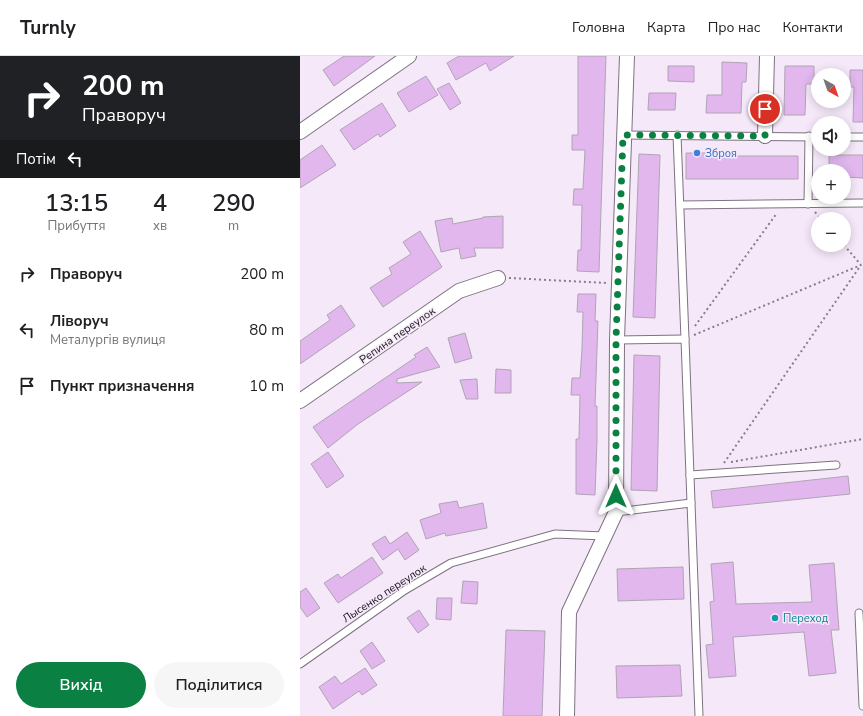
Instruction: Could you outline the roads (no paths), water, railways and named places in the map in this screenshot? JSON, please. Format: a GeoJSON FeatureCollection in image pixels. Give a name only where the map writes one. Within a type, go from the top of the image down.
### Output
{"type":"FeatureCollection","features":[{"type":"Feature","properties":{"kind":"street"},"geometry":{"type":"LineString","coordinates":[[300,132],[409,56]]}},
{"type":"Feature","properties":{"kind":"street"},"geometry":{"type":"LineString","coordinates":[[567,716],[569,612],[616,512],[616,340],[627,56]]}},
{"type":"Feature","properties":{"kind":"street"},"geometry":{"type":"LineString","coordinates":[[765,136],[767,56]]}},
{"type":"Feature","properties":{"kind":"street","name":"Репина переулок"},"geometry":{"type":"LineString","coordinates":[[300,402],[459,291],[498,278]]}},
{"type":"Feature","properties":{"kind":"lane"},"geometry":{"type":"LineString","coordinates":[[623,135],[809,136],[808,204]]}},
{"type":"Feature","properties":{"kind":"lane"},"geometry":{"type":"LineString","coordinates":[[677,135],[699,716]]}},
{"type":"Feature","properties":{"kind":"lane"},"geometry":{"type":"LineString","coordinates":[[851,137],[863,137]]}},
{"type":"Feature","properties":{"kind":"lane"},"geometry":{"type":"LineString","coordinates":[[680,205],[863,203]]}},
{"type":"Feature","properties":{"kind":"lane"},"geometry":{"type":"LineString","coordinates":[[616,340],[685,339]]}},
{"type":"Feature","properties":{"kind":"lane"},"geometry":{"type":"LineString","coordinates":[[690,475],[836,465]]}},
{"type":"Feature","properties":{"kind":"lane"},"geometry":{"type":"LineString","coordinates":[[616,512],[691,503]]}},
{"type":"Feature","properties":{"kind":"lane","name":"Лысенко переулок"},"geometry":{"type":"LineString","coordinates":[[300,664],[405,590],[451,564],[556,534],[605,536]]}},
{"type":"Feature","properties":{"kind":"lane"},"geometry":{"type":"LineString","coordinates":[[859,613],[863,706]]}},
{"type":"Feature","properties":{"kind":"place","name":"Зброя"},"geometry":{"type":"Point","coordinates":[697,153]}},
{"type":"Feature","properties":{"kind":"place","name":"Переход"},"geometry":{"type":"Point","coordinates":[775,618]}}]}
